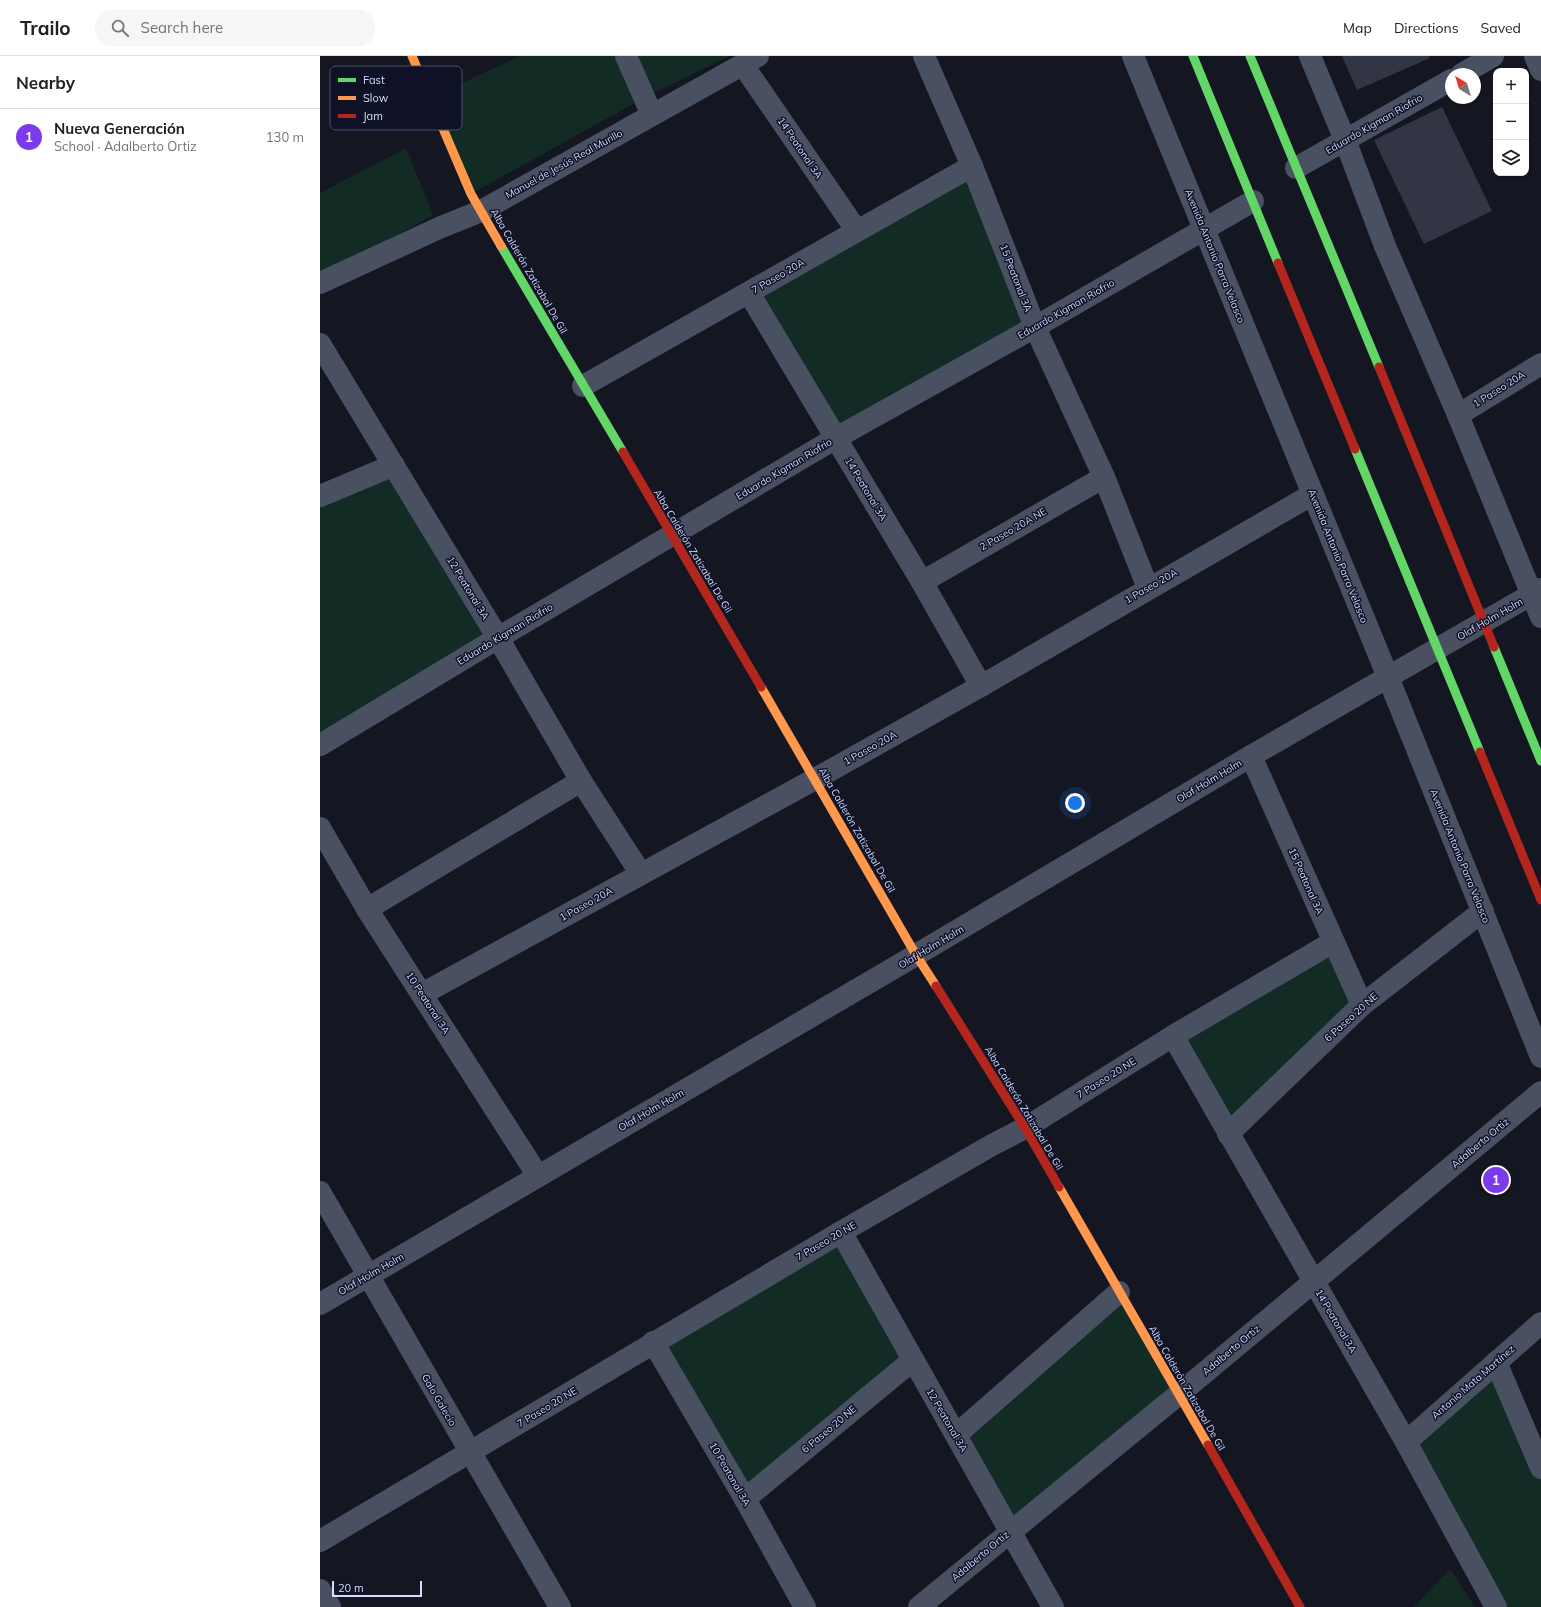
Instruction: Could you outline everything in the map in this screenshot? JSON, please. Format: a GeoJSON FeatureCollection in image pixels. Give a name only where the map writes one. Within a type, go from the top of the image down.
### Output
{"type":"FeatureCollection","features":[{"type":"Feature","properties":{"kind":"street","name":"Alba Calderón Zatizabal De Gil"},"geometry":{"type":"LineString","coordinates":[[412,56],[416,66]]}},
{"type":"Feature","properties":{"kind":"street"},"geometry":{"type":"LineString","coordinates":[[626,56],[652,115]]}},
{"type":"Feature","properties":{"kind":"street","name":"15 Peatonal 3A"},"geometry":{"type":"LineString","coordinates":[[924,56],[972,166],[1034,327],[1104,477],[1148,588]]}},
{"type":"Feature","properties":{"kind":"street","name":"Avenida Antonio Parra Velasco"},"geometry":{"type":"LineString","coordinates":[[1132,56],[1313,494],[1541,1057]]}},
{"type":"Feature","properties":{"kind":"street"},"geometry":{"type":"LineString","coordinates":[[1193,56],[1541,900]]}},
{"type":"Feature","properties":{"kind":"street"},"geometry":{"type":"LineString","coordinates":[[1250,56],[1541,761]]}},
{"type":"Feature","properties":{"kind":"street"},"geometry":{"type":"LineString","coordinates":[[1310,56],[1345,140],[1385,246],[1536,592],[1541,617]]}},
{"type":"Feature","properties":{"kind":"street"},"geometry":{"type":"LineString","coordinates":[[1472,68],[1493,56]]}},
{"type":"Feature","properties":{"kind":"street"},"geometry":{"type":"LineString","coordinates":[[1535,56],[1541,70]]}},
{"type":"Feature","properties":{"kind":"street","name":"Manuel de Jesús Real Murillo"},"geometry":{"type":"LineString","coordinates":[[320,283],[440,228],[481,211],[751,60]]}},
{"type":"Feature","properties":{"kind":"street","name":"14 Peatonal 3A"},"geometry":{"type":"LineString","coordinates":[[751,60],[857,231]]}},
{"type":"Feature","properties":{"kind":"street","name":"Eduardo Kigman Riofrio"},"geometry":{"type":"LineString","coordinates":[[1296,168],[1445,83]]}},
{"type":"Feature","properties":{"kind":"street","name":"Alba Calderón Zatizabal De Gil"},"geometry":{"type":"LineString","coordinates":[[444,130],[471,194],[815,779],[916,955],[1025,1128],[1300,1607]]}},
{"type":"Feature","properties":{"kind":"street","name":"7 Paseo 20A"},"geometry":{"type":"LineString","coordinates":[[583,386],[972,166]]}},
{"type":"Feature","properties":{"kind":"street","name":"Eduardo Kigman Riofrio"},"geometry":{"type":"LineString","coordinates":[[320,745],[836,438],[1034,327],[1253,201]]}},
{"type":"Feature","properties":{"kind":"street","name":"14 Peatonal 3A"},"geometry":{"type":"LineString","coordinates":[[749,293],[922,582],[980,686]]}},
{"type":"Feature","properties":{"kind":"street","name":"12 Peatonal 3A"},"geometry":{"type":"LineString","coordinates":[[320,344],[498,638],[581,781],[641,874]]}},
{"type":"Feature","properties":{"kind":"street","name":"1 Paseo 20A"},"geometry":{"type":"LineString","coordinates":[[1458,415],[1541,364]]}},
{"type":"Feature","properties":{"kind":"street"},"geometry":{"type":"LineString","coordinates":[[320,496],[394,466]]}},
{"type":"Feature","properties":{"kind":"street","name":"2 Paseo 20A NE"},"geometry":{"type":"LineString","coordinates":[[922,582],[1104,477]]}},
{"type":"Feature","properties":{"kind":"street","name":"1 Paseo 20A"},"geometry":{"type":"LineString","coordinates":[[422,994],[815,779],[980,686],[1313,494]]}},
{"type":"Feature","properties":{"kind":"street","name":"Olaf Holm Holm"},"geometry":{"type":"LineString","coordinates":[[320,1304],[916,955],[1251,756],[1536,592]]}},
{"type":"Feature","properties":{"kind":"street","name":"15 Peatonal 3A"},"geometry":{"type":"LineString","coordinates":[[1251,756],[1332,942],[1362,1005]]}},
{"type":"Feature","properties":{"kind":"street"},"geometry":{"type":"LineString","coordinates":[[367,909],[581,781]]}},
{"type":"Feature","properties":{"kind":"street","name":"10 Peatonal 3A"},"geometry":{"type":"LineString","coordinates":[[320,828],[367,909],[538,1176]]}},
{"type":"Feature","properties":{"kind":"street","name":"6 Paseo 20 NE"},"geometry":{"type":"LineString","coordinates":[[1228,1134],[1362,1005],[1483,911]]}},
{"type":"Feature","properties":{"kind":"street","name":"7 Paseo 20 NE"},"geometry":{"type":"LineString","coordinates":[[320,1542],[470,1454],[653,1342],[992,1145],[1025,1128],[1173,1036],[1332,942]]}},
{"type":"Feature","properties":{"kind":"street","name":"14 Peatonal 3A"},"geometry":{"type":"LineString","coordinates":[[1173,1036],[1406,1442],[1496,1607]]}},
{"type":"Feature","properties":{"kind":"street","name":"Adalberto Ortiz"},"geometry":{"type":"LineString","coordinates":[[919,1607],[1179,1394],[1541,1092]]}},
{"type":"Feature","properties":{"kind":"street","name":"Galo Galecio"},"geometry":{"type":"LineString","coordinates":[[320,1192],[470,1454],[560,1607]]}},
{"type":"Feature","properties":{"kind":"street","name":"12 Peatonal 3A"},"geometry":{"type":"LineString","coordinates":[[841,1232],[913,1360],[957,1434],[1010,1532],[1053,1607]]}},
{"type":"Feature","properties":{"kind":"street"},"geometry":{"type":"LineString","coordinates":[[957,1434],[1119,1292]]}},
{"type":"Feature","properties":{"kind":"street","name":"Antonio Mata Martínez"},"geometry":{"type":"LineString","coordinates":[[1406,1442],[1541,1323]]}},
{"type":"Feature","properties":{"kind":"street","name":"10 Peatonal 3A"},"geometry":{"type":"LineString","coordinates":[[653,1342],[745,1499],[805,1607]]}},
{"type":"Feature","properties":{"kind":"street","name":"6 Paseo 20 NE"},"geometry":{"type":"LineString","coordinates":[[745,1499],[913,1360]]}},
{"type":"Feature","properties":{"kind":"street"},"geometry":{"type":"LineString","coordinates":[[1496,1362],[1541,1468]]}},
{"type":"Feature","properties":{"kind":"street"},"geometry":{"type":"LineString","coordinates":[[320,1590],[330,1607]]}},
{"type":"Feature","properties":{"kind":"green space"},"geometry":{"type":"Polygon","coordinates":[[[520,56],[730,56],[642,99],[471,194],[444,130],[462,130],[462,83],[520,56]]]}},
{"type":"Feature","properties":{"kind":"green space"},"geometry":{"type":"Polygon","coordinates":[[[406,148],[433,215],[320,279],[320,193],[406,148]]]}},
{"type":"Feature","properties":{"kind":"green space"},"geometry":{"type":"Polygon","coordinates":[[[972,166],[1035,327],[836,438],[749,293],[972,166]]]}},
{"type":"Feature","properties":{"kind":"green space"},"geometry":{"type":"Polygon","coordinates":[[[394,465],[498,638],[320,745],[320,496],[394,465]]]}},
{"type":"Feature","properties":{"kind":"green space"},"geometry":{"type":"Polygon","coordinates":[[[1333,942],[1362,1005],[1228,1134],[1173,1036],[1333,942]]]}},
{"type":"Feature","properties":{"kind":"green space"},"geometry":{"type":"Polygon","coordinates":[[[841,1232],[913,1360],[745,1499],[653,1342],[841,1232]]]}},
{"type":"Feature","properties":{"kind":"green space"},"geometry":{"type":"Polygon","coordinates":[[[1119,1292],[1179,1394],[1010,1532],[957,1434],[1119,1292]]]}},
{"type":"Feature","properties":{"kind":"green space"},"geometry":{"type":"Polygon","coordinates":[[[1496,1362],[1541,1454],[1541,1607],[1496,1607],[1406,1442],[1496,1362]]]}},
{"type":"Feature","properties":{"kind":"green space"},"geometry":{"type":"Polygon","coordinates":[[[1450,1569],[1475,1607],[1414,1607],[1450,1569]]]}},
{"type":"Feature","properties":{"kind":"building"},"geometry":{"type":"Polygon","coordinates":[[[1342,56],[1429,56],[1430,58],[1357,90],[1342,56]]]}},
{"type":"Feature","properties":{"kind":"building"},"geometry":{"type":"Polygon","coordinates":[[[1442,107],[1492,211],[1424,244],[1374,140],[1442,107]]]}},
{"type":"Feature","properties":{"kind":"traffic: fast"},"geometry":{"type":"LineString","coordinates":[[1193,56],[1278,263]]}},
{"type":"Feature","properties":{"kind":"traffic: fast"},"geometry":{"type":"LineString","coordinates":[[1250,56],[1379,367]]}},
{"type":"Feature","properties":{"kind":"traffic: fast"},"geometry":{"type":"LineString","coordinates":[[501,246],[623,452]]}},
{"type":"Feature","properties":{"kind":"traffic: fast"},"geometry":{"type":"LineString","coordinates":[[1355,449],[1480,752]]}},
{"type":"Feature","properties":{"kind":"traffic: fast"},"geometry":{"type":"LineString","coordinates":[[1494,647],[1541,761]]}},
{"type":"Feature","properties":{"kind":"traffic: slow"},"geometry":{"type":"LineString","coordinates":[[412,56],[416,66]]}},
{"type":"Feature","properties":{"kind":"traffic: slow"},"geometry":{"type":"LineString","coordinates":[[444,130],[471,194],[501,246]]}},
{"type":"Feature","properties":{"kind":"traffic: slow"},"geometry":{"type":"LineString","coordinates":[[761,687],[916,955],[936,986]]}},
{"type":"Feature","properties":{"kind":"traffic: slow"},"geometry":{"type":"LineString","coordinates":[[1059,1187],[1208,1445]]}},
{"type":"Feature","properties":{"kind":"traffic: jam"},"geometry":{"type":"LineString","coordinates":[[1278,263],[1355,449]]}},
{"type":"Feature","properties":{"kind":"traffic: jam"},"geometry":{"type":"LineString","coordinates":[[1379,367],[1494,647]]}},
{"type":"Feature","properties":{"kind":"traffic: jam"},"geometry":{"type":"LineString","coordinates":[[623,452],[761,687]]}},
{"type":"Feature","properties":{"kind":"traffic: jam"},"geometry":{"type":"LineString","coordinates":[[1480,752],[1541,900]]}},
{"type":"Feature","properties":{"kind":"traffic: jam"},"geometry":{"type":"LineString","coordinates":[[936,986],[1025,1128],[1059,1187]]}},
{"type":"Feature","properties":{"kind":"traffic: jam"},"geometry":{"type":"LineString","coordinates":[[1208,1445],[1300,1607]]}},
{"type":"Feature","properties":{"kind":"place","name":"Nueva Generación"},"geometry":{"type":"Point","coordinates":[1496,1180]}}]}
